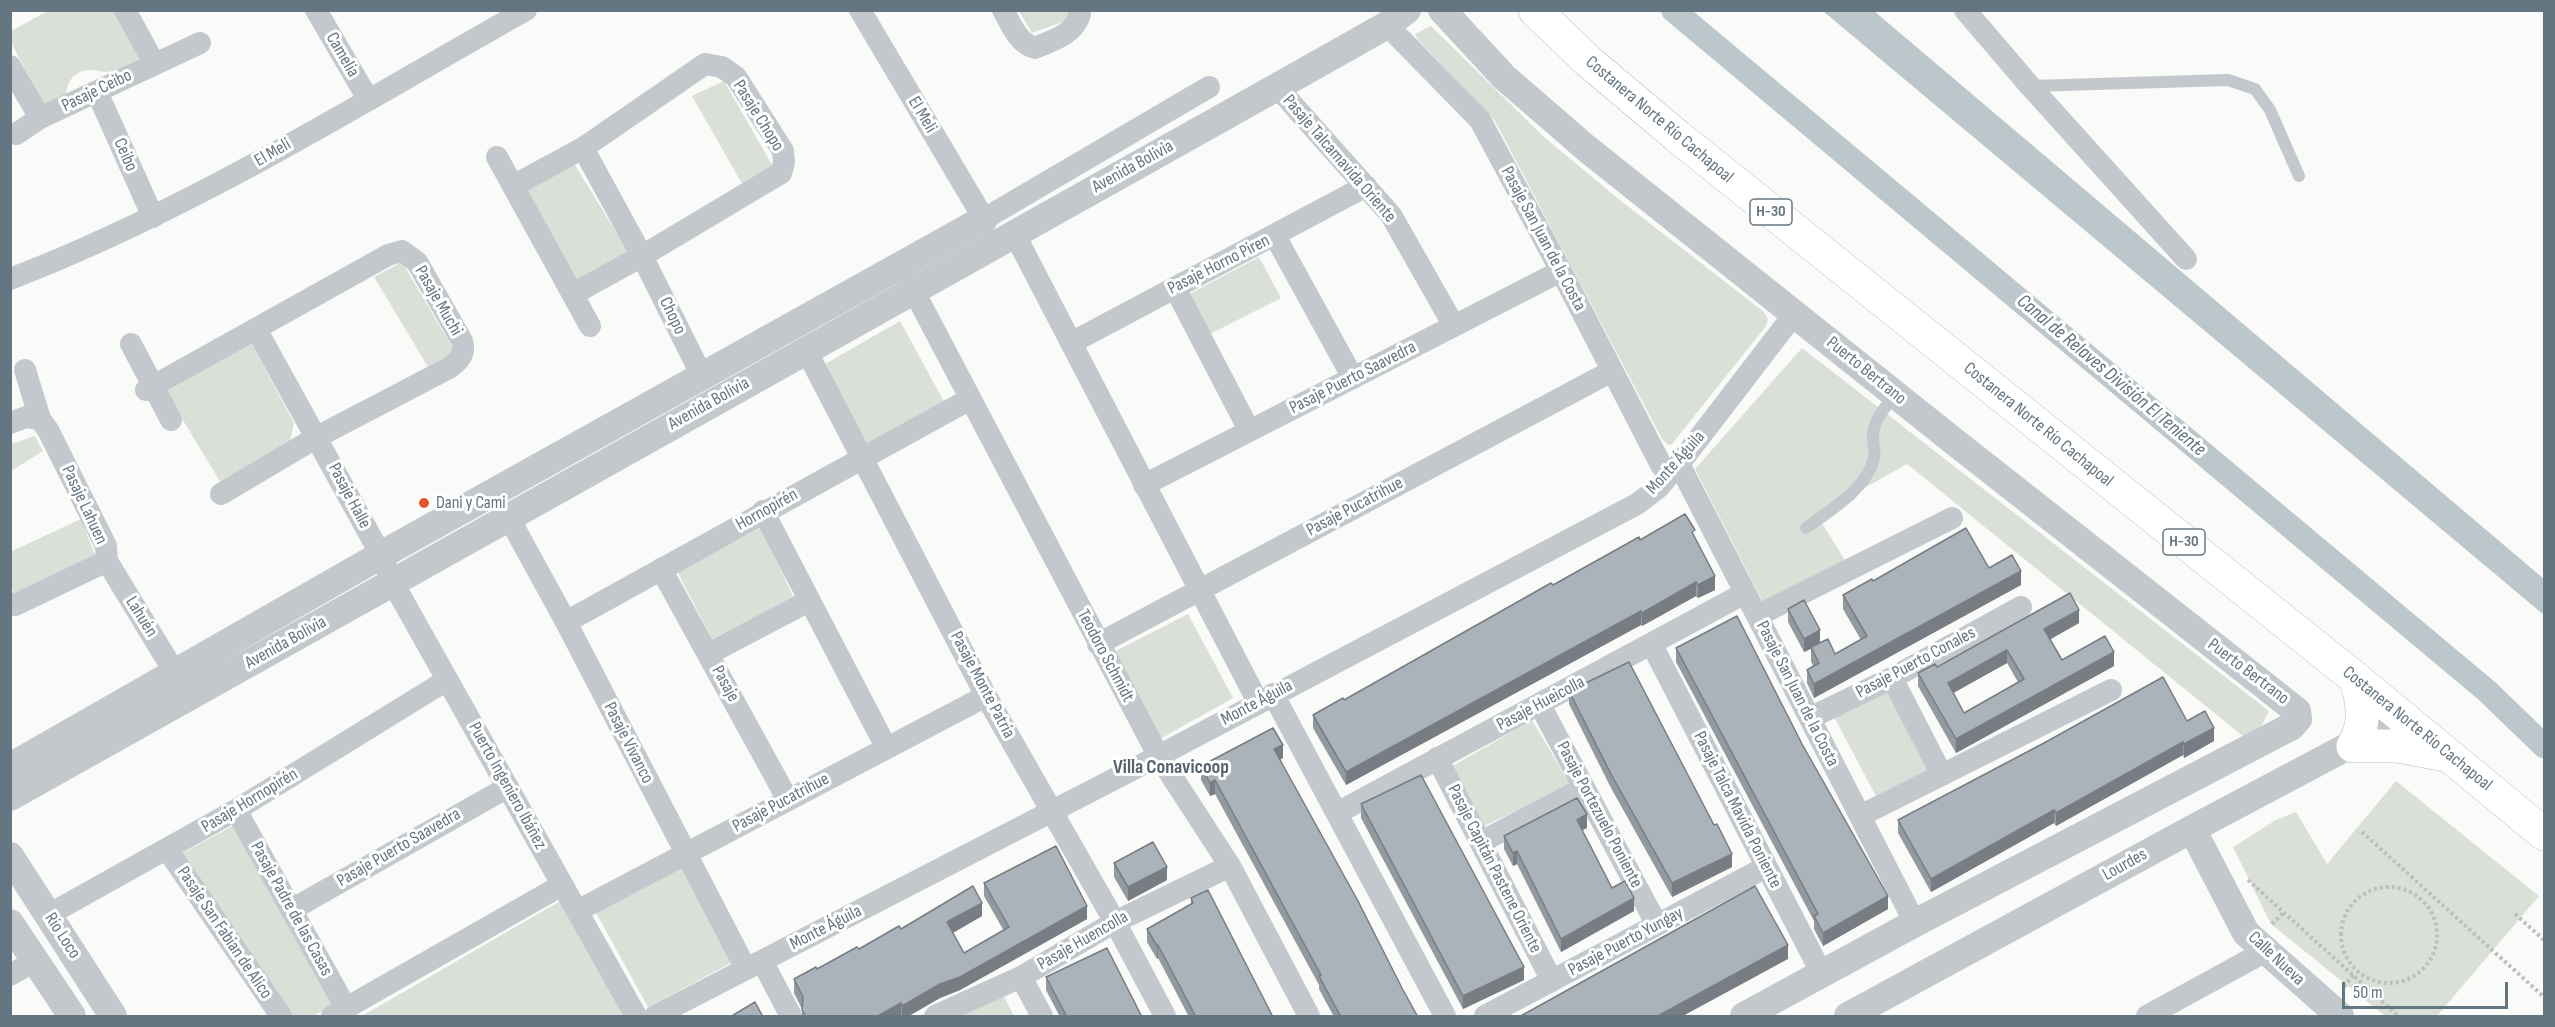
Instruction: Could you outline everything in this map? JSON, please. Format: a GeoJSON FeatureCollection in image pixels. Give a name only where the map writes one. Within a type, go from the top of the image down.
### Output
{"type":"FeatureCollection","features":[{"type":"Feature","properties":{"kind":"main road","name":"Costanera Norte Río Cachapoal"},"geometry":{"type":"LineString","coordinates":[[1535,10],[1588,61],[1677,136],[2355,678],[2544,834]]}},
{"type":"Feature","properties":{"kind":"main road"},"geometry":{"type":"LineString","coordinates":[[2355,678],[2363,710],[2360,731],[2353,746],[2398,746],[2450,756]]}},
{"type":"Feature","properties":{"kind":"street","name":"Pasaje Ceibo"},"geometry":{"type":"LineString","coordinates":[[125,10],[154,63]]}},
{"type":"Feature","properties":{"kind":"street","name":"Camelia"},"geometry":{"type":"LineString","coordinates":[[316,10],[368,99]]}},
{"type":"Feature","properties":{"kind":"street","name":"El Meli"},"geometry":{"type":"LineString","coordinates":[[10,279],[94,245],[223,182],[526,10]]}},
{"type":"Feature","properties":{"kind":"street","name":"El Meli"},"geometry":{"type":"LineString","coordinates":[[860,10],[984,219]]}},
{"type":"Feature","properties":{"kind":"street"},"geometry":{"type":"LineString","coordinates":[[1003,10],[1019,39],[1026,46],[1035,48],[1071,31],[1077,24],[1080,14],[1078,10]]}},
{"type":"Feature","properties":{"kind":"street","name":"Puerto Bertrano"},"geometry":{"type":"LineString","coordinates":[[1442,10],[1481,55],[1542,111],[2178,619],[2298,711],[2298,719],[2292,726],[1916,923]]}},
{"type":"Feature","properties":{"kind":"street"},"geometry":{"type":"LineString","coordinates":[[1965,10],[2030,86],[2186,259]]}},
{"type":"Feature","properties":{"kind":"street","name":"Avenida Bolivia"},"geometry":{"type":"LineString","coordinates":[[10,796],[1277,87],[1397,17]]}},
{"type":"Feature","properties":{"kind":"street","name":"Pasaje San Juan de la Costa"},"geometry":{"type":"LineString","coordinates":[[1397,17],[1480,120],[1661,465],[1674,470],[1745,593],[1916,923]]}},
{"type":"Feature","properties":{"kind":"street","name":"Pasaje Ceibo"},"geometry":{"type":"LineString","coordinates":[[16,134],[40,118],[200,43]]}},
{"type":"Feature","properties":{"kind":"street","name":"Pasaje Chopo"},"geometry":{"type":"LineString","coordinates":[[513,186],[583,148],[705,64],[722,67],[736,76],[783,151],[784,163],[781,173],[642,256],[573,294]]}},
{"type":"Feature","properties":{"kind":"street","name":"Pasaje Ceibo"},"geometry":{"type":"LineString","coordinates":[[10,66],[40,118]]}},
{"type":"Feature","properties":{"kind":"street","name":"Avenida Bolivia"},"geometry":{"type":"LineString","coordinates":[[10,767],[381,555],[984,219],[1209,87]]}},
{"type":"Feature","properties":{"kind":"street","name":"Pasaje Talcamavida Oriente"},"geometry":{"type":"LineString","coordinates":[[1277,87],[1391,215],[1454,326]]}},
{"type":"Feature","properties":{"kind":"street","name":"Ceibo"},"geometry":{"type":"LineString","coordinates":[[97,92],[153,217]]}},
{"type":"Feature","properties":{"kind":"street"},"geometry":{"type":"LineString","coordinates":[[583,148],[642,256]]}},
{"type":"Feature","properties":{"kind":"street"},"geometry":{"type":"LineString","coordinates":[[497,157],[590,326]]}},
{"type":"Feature","properties":{"kind":"street","name":"Pasaje Horno Piren"},"geometry":{"type":"LineString","coordinates":[[1071,343],[1275,237],[1366,186]]}},
{"type":"Feature","properties":{"kind":"street"},"geometry":{"type":"LineString","coordinates":[[1014,233],[1199,590],[1337,813],[1445,1017]]}},
{"type":"Feature","properties":{"kind":"street"},"geometry":{"type":"LineString","coordinates":[[1275,237],[1353,378]]}},
{"type":"Feature","properties":{"kind":"street","name":"Pasaje Muchi"},"geometry":{"type":"LineString","coordinates":[[150,388],[388,255],[402,251],[417,262],[462,341],[463,354],[455,364],[317,438],[221,494]]}},
{"type":"Feature","properties":{"kind":"street","name":"Chopo"},"geometry":{"type":"LineString","coordinates":[[642,256],[702,376]]}},
{"type":"Feature","properties":{"kind":"street","name":"Teodoro Schmidt"},"geometry":{"type":"LineString","coordinates":[[899,265],[1158,755],[1230,866],[1309,1017]]}},
{"type":"Feature","properties":{"kind":"street","name":"Pasaje Puerto Saavedra"},"geometry":{"type":"LineString","coordinates":[[1144,485],[1561,271]]}},
{"type":"Feature","properties":{"kind":"street"},"geometry":{"type":"LineString","coordinates":[[1175,288],[1249,430]]}},
{"type":"Feature","properties":{"kind":"street","name":"Monte Águila"},"geometry":{"type":"LineString","coordinates":[[656,1017],[1637,504],[1658,488],[1674,470],[1795,313]]}},
{"type":"Feature","properties":{"kind":"street"},"geometry":{"type":"LineString","coordinates":[[256,328],[317,438]]}},
{"type":"Feature","properties":{"kind":"street"},"geometry":{"type":"LineString","coordinates":[[131,344],[150,388],[171,420]]}},
{"type":"Feature","properties":{"kind":"street","name":"Pasaje Monte Patria"},"geometry":{"type":"LineString","coordinates":[[806,350],[987,696],[1165,1017]]}},
{"type":"Feature","properties":{"kind":"street","name":"Pasaje Lahuen"},"geometry":{"type":"LineString","coordinates":[[10,603],[15,605],[107,561],[106,546],[48,430],[40,419],[25,370]]}},
{"type":"Feature","properties":{"kind":"street","name":"Pasaje Pucatrihue"},"geometry":{"type":"LineString","coordinates":[[1098,644],[1612,371]]}},
{"type":"Feature","properties":{"kind":"street","name":"Hornopirén"},"geometry":{"type":"LineString","coordinates":[[566,622],[970,399]]}},
{"type":"Feature","properties":{"kind":"street"},"geometry":{"type":"LineString","coordinates":[[10,423],[26,417],[40,419]]}},
{"type":"Feature","properties":{"kind":"street","name":"Pasaje Halle"},"geometry":{"type":"LineString","coordinates":[[317,438],[381,555]]}},
{"type":"Feature","properties":{"kind":"street"},"geometry":{"type":"LineString","coordinates":[[763,512],[886,747]]}},
{"type":"Feature","properties":{"kind":"street","name":"Pasaje Vivanco"},"geometry":{"type":"LineString","coordinates":[[509,518],[566,622],[684,854],[754,965],[791,1017]]}},
{"type":"Feature","properties":{"kind":"street"},"geometry":{"type":"LineString","coordinates":[[1757,616],[1952,518]]}},
{"type":"Feature","properties":{"kind":"street","name":"Puerto Ingeniero Ibáñez"},"geometry":{"type":"LineString","coordinates":[[381,555],[393,583],[636,1017]]}},
{"type":"Feature","properties":{"kind":"street","name":"Lahuén"},"geometry":{"type":"LineString","coordinates":[[107,561],[175,672]]}},
{"type":"Feature","properties":{"kind":"street","name":"Pasaje"},"geometry":{"type":"LineString","coordinates":[[661,568],[788,800]]}},
{"type":"Feature","properties":{"kind":"street","name":"Pasaje Hueicolla"},"geometry":{"type":"LineString","coordinates":[[1337,813],[1745,593]]}},
{"type":"Feature","properties":{"kind":"street"},"geometry":{"type":"LineString","coordinates":[[708,654],[809,601]]}},
{"type":"Feature","properties":{"kind":"street","name":"Pasaje Puerto Conales"},"geometry":{"type":"LineString","coordinates":[[1810,718],[1892,678],[2021,606]]}},
{"type":"Feature","properties":{"kind":"street","name":"Pasaje Talca Mavida Poniente"},"geometry":{"type":"LineString","coordinates":[[1652,645],[1822,974]]}},
{"type":"Feature","properties":{"kind":"street"},"geometry":{"type":"LineString","coordinates":[[1892,678],[1942,775]]}},
{"type":"Feature","properties":{"kind":"street","name":"Pasaje Hornopirén"},"geometry":{"type":"LineString","coordinates":[[48,915],[236,810],[447,680]]}},
{"type":"Feature","properties":{"kind":"street"},"geometry":{"type":"LineString","coordinates":[[1860,816],[2111,690]]}},
{"type":"Feature","properties":{"kind":"street","name":"Pasaje Pucatrihue"},"geometry":{"type":"LineString","coordinates":[[577,911],[987,696]]}},
{"type":"Feature","properties":{"kind":"street","name":"Pasaje Portezuelo Poniente"},"geometry":{"type":"LineString","coordinates":[[1540,705],[1657,925]]}},
{"type":"Feature","properties":{"kind":"street","name":"Lourdes"},"geometry":{"type":"LineString","coordinates":[[1848,1017],[2192,829],[2353,746],[2403,717]]}},
{"type":"Feature","properties":{"kind":"street","name":"Pasaje Capitán Pastene Oriente"},"geometry":{"type":"LineString","coordinates":[[1437,758],[1552,981]]}},
{"type":"Feature","properties":{"kind":"street","name":"Pasaje Puerto Saavedra"},"geometry":{"type":"LineString","coordinates":[[291,910],[508,787]]}},
{"type":"Feature","properties":{"kind":"street"},"geometry":{"type":"LineString","coordinates":[[1480,842],[1584,788]]}},
{"type":"Feature","properties":{"kind":"street","name":"Pasaje Padre de las Casas"},"geometry":{"type":"LineString","coordinates":[[236,810],[291,910],[339,1012]]}},
{"type":"Feature","properties":{"kind":"street","name":"Calle Nueva"},"geometry":{"type":"LineString","coordinates":[[2192,829],[2246,933],[2340,1017]]}},
{"type":"Feature","properties":{"kind":"street","name":"Pasaje San Fabian de Alico"},"geometry":{"type":"LineString","coordinates":[[167,849],[280,1017]]}},
{"type":"Feature","properties":{"kind":"street","name":"Río Loco"},"geometry":{"type":"LineString","coordinates":[[10,856],[113,1017]]}},
{"type":"Feature","properties":{"kind":"street","name":"Pasaje Huencolla"},"geometry":{"type":"LineString","coordinates":[[935,1017],[1021,977],[1114,922],[1230,866]]}},
{"type":"Feature","properties":{"kind":"street","name":"Pasaje Puerto Yungay"},"geometry":{"type":"LineString","coordinates":[[1485,1017],[1766,867]]}},
{"type":"Feature","properties":{"kind":"street"},"geometry":{"type":"LineString","coordinates":[[339,1012],[562,885]]}},
{"type":"Feature","properties":{"kind":"street","name":"Río Loco"},"geometry":{"type":"LineString","coordinates":[[10,923],[72,1017]]}},
{"type":"Feature","properties":{"kind":"street"},"geometry":{"type":"LineString","coordinates":[[1744,1017],[1916,923]]}},
{"type":"Feature","properties":{"kind":"street"},"geometry":{"type":"LineString","coordinates":[[2147,1017],[2266,951]]}},
{"type":"Feature","properties":{"kind":"street"},"geometry":{"type":"LineString","coordinates":[[10,975],[35,961]]}},
{"type":"Feature","properties":{"kind":"street"},"geometry":{"type":"LineString","coordinates":[[1021,977],[1042,1017]]}},
{"type":"Feature","properties":{"kind":"lane"},"geometry":{"type":"LineString","coordinates":[[2030,86],[2228,80],[2255,89],[2270,110],[2299,176]]}},
{"type":"Feature","properties":{"kind":"lane"},"geometry":{"type":"LineString","coordinates":[[1806,528],[1847,497],[1863,479],[1874,459],[1873,433],[1876,421],[1895,394]]}},
{"type":"Feature","properties":{"kind":"path"},"geometry":{"type":"LineString","coordinates":[[2362,832],[2544,997]]}},
{"type":"Feature","properties":{"kind":"path"},"geometry":{"type":"LineString","coordinates":[[2244,875],[2398,1017]]}},
{"type":"Feature","properties":{"kind":"path"},"geometry":{"type":"LineString","coordinates":[[2389,886],[2405,889],[2420,898],[2430,909],[2436,924],[2435,946],[2426,966],[2407,979],[2384,983],[2370,979],[2356,971],[2346,958],[2341,942],[2341,925],[2347,910],[2358,897],[2372,889],[2389,886]]}},
{"type":"Feature","properties":{"kind":"path"},"geometry":{"type":"LineString","coordinates":[[2420,898],[2425,891]]}},
{"type":"Feature","properties":{"kind":"path"},"geometry":{"type":"LineString","coordinates":[[2515,914],[2544,940]]}},
{"type":"Feature","properties":{"kind":"shaded area"},"geometry":{"type":"Polygon","coordinates":[[[48,11],[118,11],[146,56],[111,72],[92,70],[76,74],[70,81],[66,97],[44,107],[11,42],[11,31],[48,11]]]}},
{"type":"Feature","properties":{"kind":"shaded area"},"geometry":{"type":"Polygon","coordinates":[[[1019,11],[1072,11],[1076,17],[1032,33],[1019,11]]]}},
{"type":"Feature","properties":{"kind":"shaded area"},"geometry":{"type":"Polygon","coordinates":[[[1823,11],[1874,11],[2544,579],[2544,615],[1823,11]]]}},
{"type":"Feature","properties":{"kind":"shaded area"},"geometry":{"type":"Polygon","coordinates":[[[1431,26],[1545,138],[1621,201],[1764,312],[1768,319],[1766,326],[1672,444],[1668,445],[1662,439],[1495,121],[1418,40],[1415,34],[1431,26]]]}},
{"type":"Feature","properties":{"kind":"shaded area"},"geometry":{"type":"Polygon","coordinates":[[[724,81],[776,172],[744,187],[692,96],[724,81]]]}},
{"type":"Feature","properties":{"kind":"shaded area"},"geometry":{"type":"Polygon","coordinates":[[[573,162],[631,256],[578,286],[525,187],[573,162]]]}},
{"type":"Feature","properties":{"kind":"shaded area"},"geometry":{"type":"Polygon","coordinates":[[[1259,257],[1281,298],[1204,337],[1180,299],[1259,257]]]}},
{"type":"Feature","properties":{"kind":"shaded area"},"geometry":{"type":"Polygon","coordinates":[[[402,262],[455,352],[428,367],[374,277],[402,262]]]}},
{"type":"Feature","properties":{"kind":"shaded area"},"geometry":{"type":"Polygon","coordinates":[[[900,321],[947,407],[862,452],[820,367],[900,321]]]}},
{"type":"Feature","properties":{"kind":"shaded area"},"geometry":{"type":"Polygon","coordinates":[[[250,341],[294,423],[289,447],[222,485],[166,392],[250,341]]]}},
{"type":"Feature","properties":{"kind":"shaded area"},"geometry":{"type":"Polygon","coordinates":[[[1802,348],[2269,711],[2259,730],[2244,737],[1907,464],[1817,515],[1846,562],[1763,602],[1695,469],[1802,348]]]}},
{"type":"Feature","properties":{"kind":"shaded area"},"geometry":{"type":"Polygon","coordinates":[[[35,436],[43,451],[11,471],[11,444],[35,436]]]}},
{"type":"Feature","properties":{"kind":"shaded area"},"geometry":{"type":"Polygon","coordinates":[[[81,519],[96,557],[17,600],[11,586],[10,552],[81,519]]]}},
{"type":"Feature","properties":{"kind":"shaded area"},"geometry":{"type":"Polygon","coordinates":[[[761,528],[794,598],[712,639],[677,571],[761,528]]]}},
{"type":"Feature","properties":{"kind":"shaded area"},"geometry":{"type":"Polygon","coordinates":[[[1188,614],[1233,698],[1160,739],[1112,653],[1188,614]]]}},
{"type":"Feature","properties":{"kind":"shaded area"},"geometry":{"type":"Polygon","coordinates":[[[1888,686],[1932,769],[1877,798],[1833,715],[1888,686]]]}},
{"type":"Feature","properties":{"kind":"shaded area"},"geometry":{"type":"Polygon","coordinates":[[[1532,720],[1571,786],[1477,829],[1446,770],[1532,720]]]}},
{"type":"Feature","properties":{"kind":"shaded area"},"geometry":{"type":"Polygon","coordinates":[[[2396,781],[2539,896],[2437,1016],[2385,1016],[2271,924],[2233,847],[2276,820],[2296,812],[2327,864],[2396,781]]]}},
{"type":"Feature","properties":{"kind":"shaded area"},"geometry":{"type":"Polygon","coordinates":[[[236,824],[337,1004],[313,1016],[291,1016],[179,855],[236,824]]]}},
{"type":"Feature","properties":{"kind":"shaded area"},"geometry":{"type":"Polygon","coordinates":[[[681,865],[733,962],[648,1007],[594,909],[681,865]]]}},
{"type":"Feature","properties":{"kind":"shaded area"},"geometry":{"type":"Polygon","coordinates":[[[562,900],[628,1016],[362,1016],[562,900]]]}},
{"type":"Feature","properties":{"kind":"shaded area"},"geometry":{"type":"Polygon","coordinates":[[[1000,989],[1014,1016],[947,1016],[1000,989]]]}},
{"type":"Feature","properties":{"kind":"building"},"geometry":{"type":"Polygon","coordinates":[[[1685,514],[1695,530],[1692,532],[1715,576],[1698,585],[1696,582],[1642,613],[1641,611],[1346,772],[1313,715],[1343,698],[1344,700],[1551,583],[1553,585],[1685,514]]]}},
{"type":"Feature","properties":{"kind":"building"},"geometry":{"type":"Polygon","coordinates":[[[1966,528],[1989,568],[2012,555],[2021,571],[1814,684],[1807,670],[1819,663],[1811,647],[1828,639],[1835,654],[1867,636],[1843,595],[1872,579],[1873,581],[1966,528]]]}},
{"type":"Feature","properties":{"kind":"building"},"geometry":{"type":"Polygon","coordinates":[[[2070,593],[2079,610],[2044,629],[2062,660],[2105,636],[2114,652],[1956,739],[1918,673],[1935,664],[1937,667],[2070,593]],[[2007,650],[1948,683],[1964,713],[2024,679],[2007,650]]]}},
{"type":"Feature","properties":{"kind":"building"},"geometry":{"type":"Polygon","coordinates":[[[1804,600],[1820,630],[1804,639],[1788,609],[1804,600]]]}},
{"type":"Feature","properties":{"kind":"building"},"geometry":{"type":"Polygon","coordinates":[[[1737,616],[1802,744],[1888,896],[1823,933],[1814,916],[1818,914],[1676,648],[1737,616]]]}},
{"type":"Feature","properties":{"kind":"building"},"geometry":{"type":"Polygon","coordinates":[[[1629,662],[1714,825],[1717,824],[1732,854],[1672,883],[1611,774],[1569,691],[1629,662]]]}},
{"type":"Feature","properties":{"kind":"building"},"geometry":{"type":"Polygon","coordinates":[[[2163,677],[2187,721],[2205,711],[2214,728],[2184,744],[2183,742],[2056,813],[2054,810],[1931,879],[1898,820],[2163,677]]]}},
{"type":"Feature","properties":{"kind":"building"},"geometry":{"type":"Polygon","coordinates":[[[1273,728],[1283,745],[1274,749],[1358,901],[1418,1017],[1341,1017],[1319,976],[1321,975],[1215,780],[1210,783],[1201,766],[1273,728]]]}},
{"type":"Feature","properties":{"kind":"building"},"geometry":{"type":"Polygon","coordinates":[[[1421,775],[1524,967],[1463,996],[1361,804],[1421,775]]]}},
{"type":"Feature","properties":{"kind":"building"},"geometry":{"type":"Polygon","coordinates":[[[1577,798],[1587,814],[1577,820],[1612,888],[1625,881],[1634,898],[1561,939],[1517,851],[1513,853],[1504,836],[1577,798]]]}},
{"type":"Feature","properties":{"kind":"building"},"geometry":{"type":"Polygon","coordinates":[[[1153,842],[1167,867],[1128,887],[1114,863],[1153,842]]]}},
{"type":"Feature","properties":{"kind":"building"},"geometry":{"type":"Polygon","coordinates":[[[1056,846],[1087,906],[960,977],[940,984],[902,1006],[901,1003],[876,1017],[806,1017],[802,1010],[803,997],[794,979],[857,947],[859,949],[899,926],[901,929],[973,886],[982,903],[947,922],[964,953],[1009,927],[984,883],[1056,846]]]}},
{"type":"Feature","properties":{"kind":"building"},"geometry":{"type":"Polygon","coordinates":[[[1755,886],[1788,945],[1656,1017],[1519,1017],[1755,886]]]}},
{"type":"Feature","properties":{"kind":"building"},"geometry":{"type":"Polygon","coordinates":[[[1208,890],[1273,1017],[1196,1017],[1158,945],[1147,929],[1193,903],[1191,898],[1208,890]]]}},
{"type":"Feature","properties":{"kind":"building"},"geometry":{"type":"Polygon","coordinates":[[[1107,948],[1142,1017],[1067,1017],[1046,977],[1107,948]]]}},
{"type":"Feature","properties":{"kind":"building"},"geometry":{"type":"Polygon","coordinates":[[[755,1002],[763,1017],[730,1017],[755,1002]]]}},
{"type":"Feature","properties":{"kind":"waterway","name":"Canal de Relaves División El Teniente"},"geometry":{"type":"LineString","coordinates":[[1673,10],[2487,691],[2544,746]]}},
{"type":"Feature","properties":{"kind":"place","name":"Dani y Cami"},"geometry":{"type":"Point","coordinates":[424,503]}},
{"type":"Feature","properties":{"kind":"district","name":"Villa Conavicoop"},"geometry":{"type":"Point","coordinates":[1171,768]}}]}
